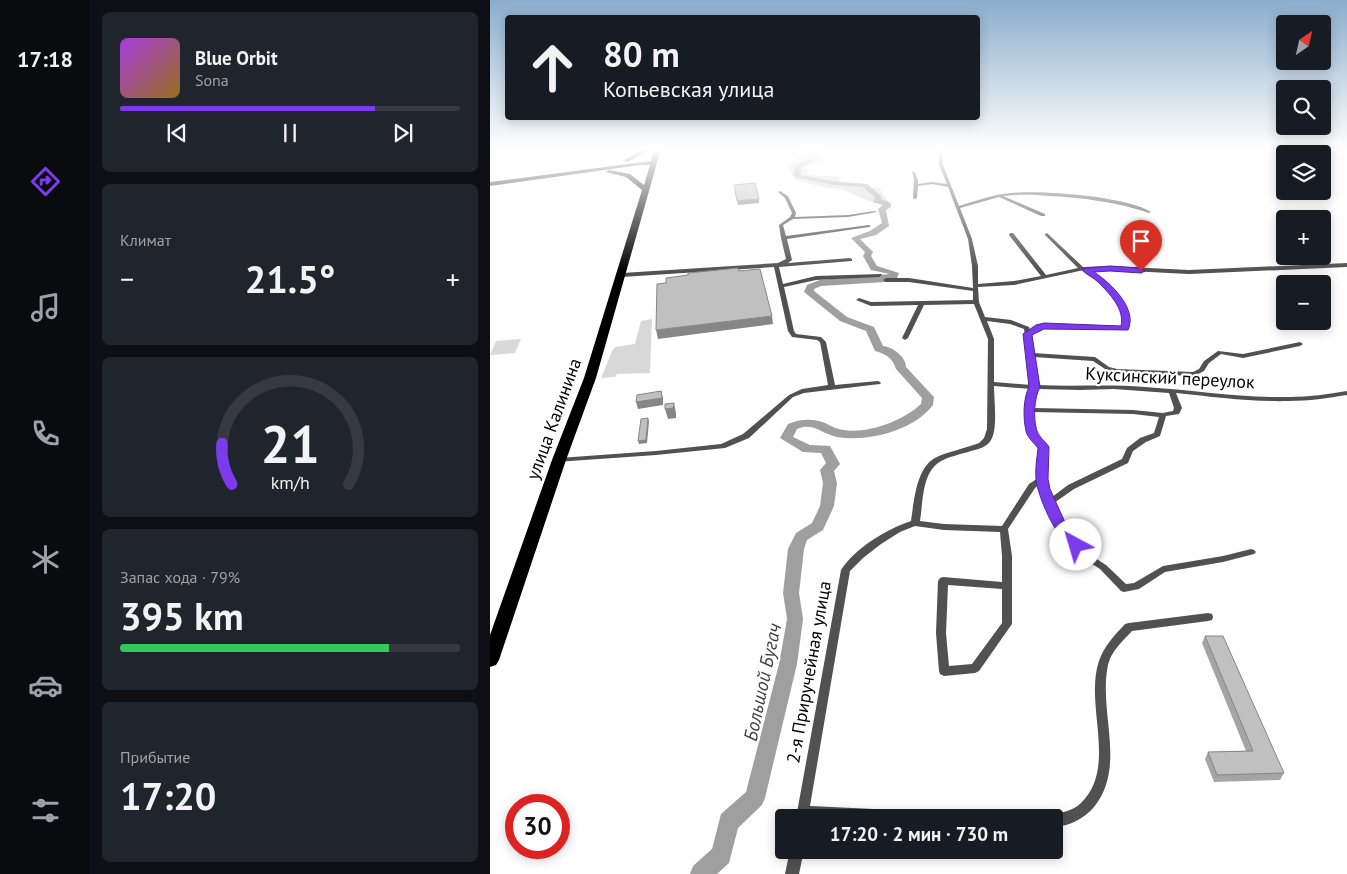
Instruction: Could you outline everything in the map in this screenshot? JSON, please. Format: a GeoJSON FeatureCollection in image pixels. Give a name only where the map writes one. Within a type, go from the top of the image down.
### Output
{"type":"FeatureCollection","features":[{"type":"Feature","properties":{"kind":"main road","name":"улица Калинина"},"geometry":{"type":"LineString","coordinates":[[490,660],[559,460],[590,378],[622,275],[645,190]]}},
{"type":"Feature","properties":{"kind":"street"},"geometry":{"type":"LineString","coordinates":[[915,198],[916,190]]}},
{"type":"Feature","properties":{"kind":"street"},"geometry":{"type":"LineString","coordinates":[[952,190],[970,239],[975,266],[976,302],[991,339],[991,429],[988,439],[982,445],[937,460],[931,464],[922,482],[915,523],[944,527],[1004,529]]}},
{"type":"Feature","properties":{"kind":"street"},"geometry":{"type":"LineString","coordinates":[[780,192],[787,197],[794,213],[792,218]]}},
{"type":"Feature","properties":{"kind":"street"},"geometry":{"type":"LineString","coordinates":[[959,207],[1014,194],[1044,195],[1109,202],[1141,208],[1149,212]]}},
{"type":"Feature","properties":{"kind":"street"},"geometry":{"type":"LineString","coordinates":[[995,198],[1005,198],[1043,215]]}},
{"type":"Feature","properties":{"kind":"street"},"geometry":{"type":"LineString","coordinates":[[776,266],[789,260],[781,225],[792,218],[848,216],[875,212]]}},
{"type":"Feature","properties":{"kind":"street"},"geometry":{"type":"LineString","coordinates":[[783,238],[870,226]]}},
{"type":"Feature","properties":{"kind":"street"},"geometry":{"type":"LineString","coordinates":[[1011,234],[1045,277]]}},
{"type":"Feature","properties":{"kind":"street"},"geometry":{"type":"LineString","coordinates":[[1028,334],[1044,326],[1125,328],[1127,320],[1122,305],[1100,279],[1084,270],[1047,234]]}},
{"type":"Feature","properties":{"kind":"street"},"geometry":{"type":"LineString","coordinates":[[622,275],[850,260]]}},
{"type":"Feature","properties":{"kind":"street"},"geometry":{"type":"LineString","coordinates":[[886,280],[909,280],[975,288],[1084,270],[1110,268],[1189,272],[1347,265]]}},
{"type":"Feature","properties":{"kind":"street"},"geometry":{"type":"LineString","coordinates":[[776,266],[791,331],[794,336],[819,338],[823,342],[832,387]]}},
{"type":"Feature","properties":{"kind":"street"},"geometry":{"type":"LineString","coordinates":[[782,286],[816,278],[879,275]]}},
{"type":"Feature","properties":{"kind":"street"},"geometry":{"type":"LineString","coordinates":[[859,300],[871,304],[976,302]]}},
{"type":"Feature","properties":{"kind":"street"},"geometry":{"type":"LineString","coordinates":[[905,338],[922,303]]}},
{"type":"Feature","properties":{"kind":"street"},"geometry":{"type":"LineString","coordinates":[[983,319],[1011,322],[1027,328],[1035,387],[1031,393],[1032,432],[1043,447],[1042,479],[1044,489],[1063,531],[1089,558],[1103,568],[1124,588],[1136,586],[1163,569],[1251,552]]}},
{"type":"Feature","properties":{"kind":"street"},"geometry":{"type":"LineString","coordinates":[[1031,355],[1095,359],[1107,368],[1116,371],[1194,374],[1202,370],[1206,362],[1220,352],[1243,356],[1300,344]]}},
{"type":"Feature","properties":{"kind":"street"},"geometry":{"type":"LineString","coordinates":[[559,460],[722,446],[746,436],[791,396],[802,391],[878,383]]}},
{"type":"Feature","properties":{"kind":"street","name":"Куксинский переулок"},"geometry":{"type":"LineString","coordinates":[[991,384],[1035,387],[1118,387],[1219,397],[1305,398],[1347,393]]}},
{"type":"Feature","properties":{"kind":"street"},"geometry":{"type":"LineString","coordinates":[[1030,410],[1132,412],[1163,415],[1176,412],[1178,408],[1172,391]]}},
{"type":"Feature","properties":{"kind":"street"},"geometry":{"type":"LineString","coordinates":[[1050,502],[1071,487],[1125,461],[1130,450],[1143,440],[1157,434],[1163,415]]}},
{"type":"Feature","properties":{"kind":"street"},"geometry":{"type":"LineString","coordinates":[[1006,586],[943,581],[941,633],[944,671],[975,668],[998,639],[1007,624],[1007,556],[1004,529],[1032,486],[1042,479]]}},
{"type":"Feature","properties":{"kind":"street","name":"2-я Приручейная улица"},"geometry":{"type":"LineString","coordinates":[[804,809],[846,570],[863,552],[904,526],[915,523]]}},
{"type":"Feature","properties":{"kind":"street"},"geometry":{"type":"LineString","coordinates":[[1063,818],[1076,815],[1089,804],[1101,778],[1105,758],[1102,666],[1107,653],[1130,627],[1208,616]]}},
{"type":"Feature","properties":{"kind":"street"},"geometry":{"type":"LineString","coordinates":[[792,874],[795,859]]}},
{"type":"Feature","properties":{"kind":"shaded area"},"geometry":{"type":"Polygon","coordinates":[[[843,190],[880,190],[888,202],[880,204],[843,190]]]}},
{"type":"Feature","properties":{"kind":"shaded area"},"geometry":{"type":"Polygon","coordinates":[[[652,319],[650,373],[617,374],[615,377],[601,378],[615,347],[635,344],[641,321],[652,319]]]}},
{"type":"Feature","properties":{"kind":"shaded area"},"geometry":{"type":"Polygon","coordinates":[[[521,339],[515,353],[490,355],[496,341],[521,339]]]}},
{"type":"Feature","properties":{"kind":"building"},"geometry":{"type":"Polygon","coordinates":[[[735,190],[757,190],[759,199],[737,201],[735,190]]]}},
{"type":"Feature","properties":{"kind":"building"},"geometry":{"type":"Polygon","coordinates":[[[738,268],[739,271],[760,269],[772,316],[656,330],[657,284],[666,283],[666,278],[688,275],[688,273],[738,268]]]}},
{"type":"Feature","properties":{"kind":"building"},"geometry":{"type":"Polygon","coordinates":[[[661,391],[662,398],[636,402],[637,395],[661,391]]]}},
{"type":"Feature","properties":{"kind":"building"},"geometry":{"type":"Polygon","coordinates":[[[674,403],[673,408],[665,409],[665,404],[674,403]]]}},
{"type":"Feature","properties":{"kind":"building"},"geometry":{"type":"Polygon","coordinates":[[[648,418],[646,440],[638,441],[641,419],[648,418]]]}},
{"type":"Feature","properties":{"kind":"building"},"geometry":{"type":"Polygon","coordinates":[[[1205,636],[1223,636],[1284,773],[1217,775],[1208,752],[1253,751],[1205,636]]]}},
{"type":"Feature","properties":{"kind":"waterway","name":"Большой Бугач"},"geometry":{"type":"LineString","coordinates":[[701,874],[721,855],[729,822],[755,798],[788,664],[795,619],[791,593],[796,549],[801,537],[818,526],[827,506],[830,483],[827,470],[833,464],[825,449],[808,449],[786,438],[792,427],[806,423],[819,424],[837,433],[849,434],[886,428],[909,419],[927,405],[928,397],[900,367],[901,363],[888,350],[879,349],[870,329],[843,319],[809,292],[810,287],[820,283],[885,279],[894,276],[895,273],[874,268],[867,256],[869,252],[855,238],[873,233],[886,224],[882,209],[888,205],[876,200],[879,197],[871,190]]}},
{"type":"Feature","properties":{"kind":"route"},"geometry":{"type":"LineString","coordinates":[[1076,545],[1063,531],[1044,489],[1042,479],[1043,447],[1032,432],[1031,393],[1035,387],[1028,334],[1044,326],[1125,328],[1127,320],[1122,305],[1100,279],[1086,270],[1110,268],[1141,271]]}}]}
